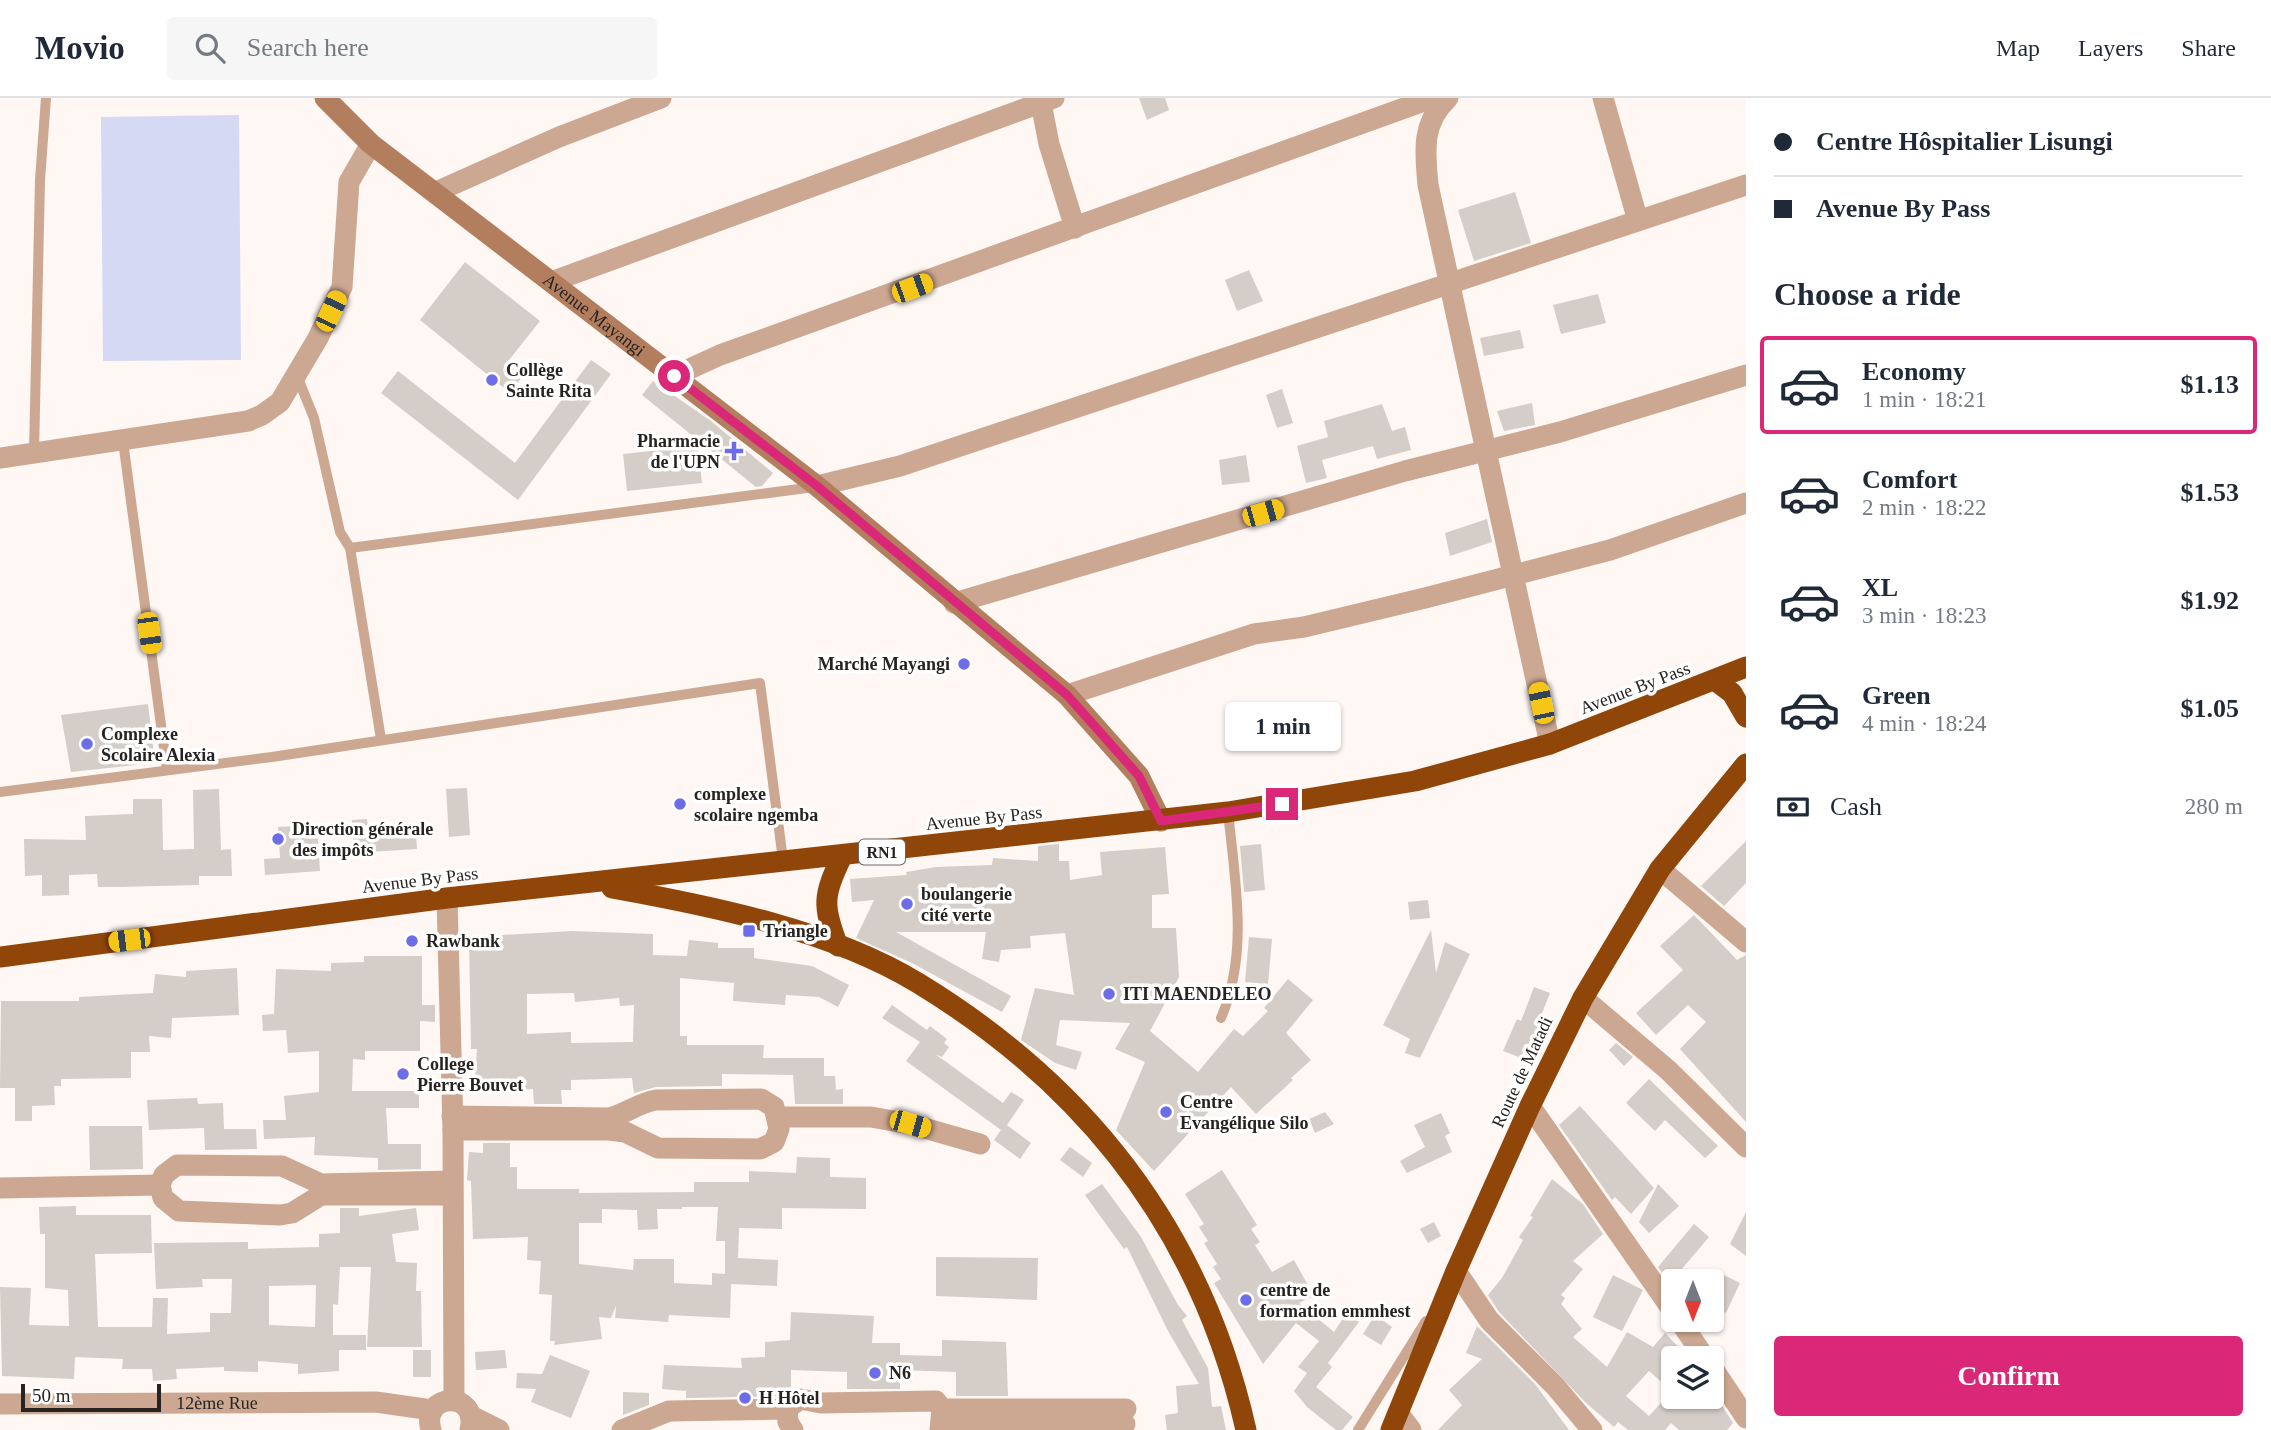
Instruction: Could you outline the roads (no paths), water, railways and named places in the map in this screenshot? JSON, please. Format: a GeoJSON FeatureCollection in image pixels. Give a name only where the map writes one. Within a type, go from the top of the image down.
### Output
{"type":"FeatureCollection","features":[{"type":"Feature","properties":{"kind":"highway","name":"Avenue By Pass"},"geometry":{"type":"LineString","coordinates":[[0,957],[447,898],[1228,813],[1415,781],[1550,744],[1746,667]]}},
{"type":"Feature","properties":{"kind":"highway"},"geometry":{"type":"LineString","coordinates":[[1716,681],[1732,693],[1746,718]]}},
{"type":"Feature","properties":{"kind":"highway","name":"Route de Matadi"},"geometry":{"type":"LineString","coordinates":[[1400,1424],[1456,1271],[1530,1106],[1583,998],[1660,869],[1746,764]]}},
{"type":"Feature","properties":{"kind":"highway"},"geometry":{"type":"LineString","coordinates":[[838,946],[825,912],[825,899],[842,856]]}},
{"type":"Feature","properties":{"kind":"highway"},"geometry":{"type":"LineString","coordinates":[[589,884],[710,905],[838,946],[917,983],[988,1032],[1063,1092],[1122,1158],[1161,1213],[1204,1304],[1227,1363],[1246,1430]]}},
{"type":"Feature","properties":{"kind":"street","name":"Avenue Mayangi"},"geometry":{"type":"LineString","coordinates":[[325,98],[370,144],[817,486],[1067,695],[1139,776],[1161,821]]}},
{"type":"Feature","properties":{"kind":"street"},"geometry":{"type":"LineString","coordinates":[[436,192],[547,142],[661,98]]}},
{"type":"Feature","properties":{"kind":"street"},"geometry":{"type":"LineString","coordinates":[[674,376],[720,355],[1432,98]]}},
{"type":"Feature","properties":{"kind":"street"},"geometry":{"type":"LineString","coordinates":[[1448,98],[1430,121],[1424,148],[1434,217],[1550,744]]}},
{"type":"Feature","properties":{"kind":"street"},"geometry":{"type":"LineString","coordinates":[[1603,98],[1638,221]]}},
{"type":"Feature","properties":{"kind":"street"},"geometry":{"type":"LineString","coordinates":[[551,282],[1045,100],[1049,144],[1075,228]]}},
{"type":"Feature","properties":{"kind":"street"},"geometry":{"type":"LineString","coordinates":[[0,458],[248,421],[280,402],[297,376],[342,288],[349,182],[370,144]]}},
{"type":"Feature","properties":{"kind":"street"},"geometry":{"type":"LineString","coordinates":[[817,486],[900,466],[1450,281],[1746,185]]}},
{"type":"Feature","properties":{"kind":"street"},"geometry":{"type":"LineString","coordinates":[[954,603],[1746,375]]}},
{"type":"Feature","properties":{"kind":"street"},"geometry":{"type":"LineString","coordinates":[[1067,695],[1254,634],[1304,626],[1610,550],[1746,503]]}},
{"type":"Feature","properties":{"kind":"street"},"geometry":{"type":"LineString","coordinates":[[1660,869],[1746,942]]}},
{"type":"Feature","properties":{"kind":"street"},"geometry":{"type":"LineString","coordinates":[[447,898],[454,1400]]}},
{"type":"Feature","properties":{"kind":"street"},"geometry":{"type":"LineString","coordinates":[[1583,998],[1668,1070],[1746,1147]]}},
{"type":"Feature","properties":{"kind":"street"},"geometry":{"type":"LineString","coordinates":[[452,1123],[609,1118],[625,1123],[658,1147],[760,1149],[774,1142],[779,1123],[774,1107],[761,1099],[656,1100],[641,1103],[625,1123]]}},
{"type":"Feature","properties":{"kind":"street"},"geometry":{"type":"LineString","coordinates":[[1530,1106],[1661,1294]]}},
{"type":"Feature","properties":{"kind":"street"},"geometry":{"type":"LineString","coordinates":[[779,1123],[871,1117],[910,1124],[980,1144]]}},
{"type":"Feature","properties":{"kind":"street"},"geometry":{"type":"LineString","coordinates":[[779,1123],[860,1128]]}},
{"type":"Feature","properties":{"kind":"street"},"geometry":{"type":"LineString","coordinates":[[321,1189],[292,1213],[280,1215],[179,1211],[163,1198],[160,1185],[164,1175],[177,1165],[282,1166],[321,1189],[452,1188]]}},
{"type":"Feature","properties":{"kind":"street"},"geometry":{"type":"LineString","coordinates":[[0,1188],[160,1185]]}},
{"type":"Feature","properties":{"kind":"street"},"geometry":{"type":"LineString","coordinates":[[1456,1271],[1489,1320],[1555,1386],[1592,1430]]}},
{"type":"Feature","properties":{"kind":"street"},"geometry":{"type":"LineString","coordinates":[[1724,1385],[1746,1418]]}},
{"type":"Feature","properties":{"kind":"street"},"geometry":{"type":"LineString","coordinates":[[789,1420],[800,1399],[821,1403],[936,1401],[941,1421],[1126,1416]]}},
{"type":"Feature","properties":{"kind":"street"},"geometry":{"type":"LineString","coordinates":[[432,1420],[442,1402],[454,1400],[465,1406],[471,1423],[499,1430]]}},
{"type":"Feature","properties":{"kind":"street","name":"12ème Rue"},"geometry":{"type":"LineString","coordinates":[[0,1404],[376,1402],[432,1420]]}},
{"type":"Feature","properties":{"kind":"street"},"geometry":{"type":"LineString","coordinates":[[622,1430],[669,1411],[789,1420]]}},
{"type":"Feature","properties":{"kind":"street"},"geometry":{"type":"LineString","coordinates":[[641,1430],[655,1424],[789,1420]]}},
{"type":"Feature","properties":{"kind":"lane"},"geometry":{"type":"LineString","coordinates":[[34,453],[40,180],[46,98]]}},
{"type":"Feature","properties":{"kind":"lane"},"geometry":{"type":"LineString","coordinates":[[297,376],[314,418],[340,532],[350,548],[381,739]]}},
{"type":"Feature","properties":{"kind":"lane"},"geometry":{"type":"LineString","coordinates":[[123,441],[167,770]]}},
{"type":"Feature","properties":{"kind":"lane"},"geometry":{"type":"LineString","coordinates":[[350,548],[817,486]]}},
{"type":"Feature","properties":{"kind":"lane"},"geometry":{"type":"LineString","coordinates":[[0,792],[167,770],[760,682],[783,860]]}},
{"type":"Feature","properties":{"kind":"lane"},"geometry":{"type":"LineString","coordinates":[[1221,1018],[1232,993],[1239,919],[1228,813]]}},
{"type":"Feature","properties":{"kind":"lane"},"geometry":{"type":"LineString","coordinates":[[1358,1430],[1456,1271]]}},
{"type":"Feature","properties":{"kind":"place","name":"Collège Sainte Rita"},"geometry":{"type":"Point","coordinates":[492,380]}},
{"type":"Feature","properties":{"kind":"place","name":"Pharmacie de l'UPN"},"geometry":{"type":"Point","coordinates":[734,451]}},
{"type":"Feature","properties":{"kind":"place","name":"Marché Mayangi"},"geometry":{"type":"Point","coordinates":[964,664]}},
{"type":"Feature","properties":{"kind":"place","name":"Complexe Scolaire Alexia"},"geometry":{"type":"Point","coordinates":[87,744]}},
{"type":"Feature","properties":{"kind":"place","name":"complexe scolaire ngemba"},"geometry":{"type":"Point","coordinates":[680,804]}},
{"type":"Feature","properties":{"kind":"place","name":"Direction générale des impôts"},"geometry":{"type":"Point","coordinates":[278,839]}},
{"type":"Feature","properties":{"kind":"place","name":"boulangerie cité verte"},"geometry":{"type":"Point","coordinates":[907,904]}},
{"type":"Feature","properties":{"kind":"place","name":"Triangle"},"geometry":{"type":"Point","coordinates":[749,931]}},
{"type":"Feature","properties":{"kind":"place","name":"Rawbank"},"geometry":{"type":"Point","coordinates":[412,941]}},
{"type":"Feature","properties":{"kind":"place","name":"ITI MAENDELEO"},"geometry":{"type":"Point","coordinates":[1109,994]}},
{"type":"Feature","properties":{"kind":"place","name":"College Pierre Bouvet"},"geometry":{"type":"Point","coordinates":[403,1074]}},
{"type":"Feature","properties":{"kind":"place","name":"Centre Evangélique Silo"},"geometry":{"type":"Point","coordinates":[1166,1112]}},
{"type":"Feature","properties":{"kind":"place","name":"centre de formation emmhest"},"geometry":{"type":"Point","coordinates":[1246,1300]}},
{"type":"Feature","properties":{"kind":"place","name":"N6"},"geometry":{"type":"Point","coordinates":[875,1373]}},
{"type":"Feature","properties":{"kind":"place","name":"H Hôtel"},"geometry":{"type":"Point","coordinates":[745,1398]}}]}
